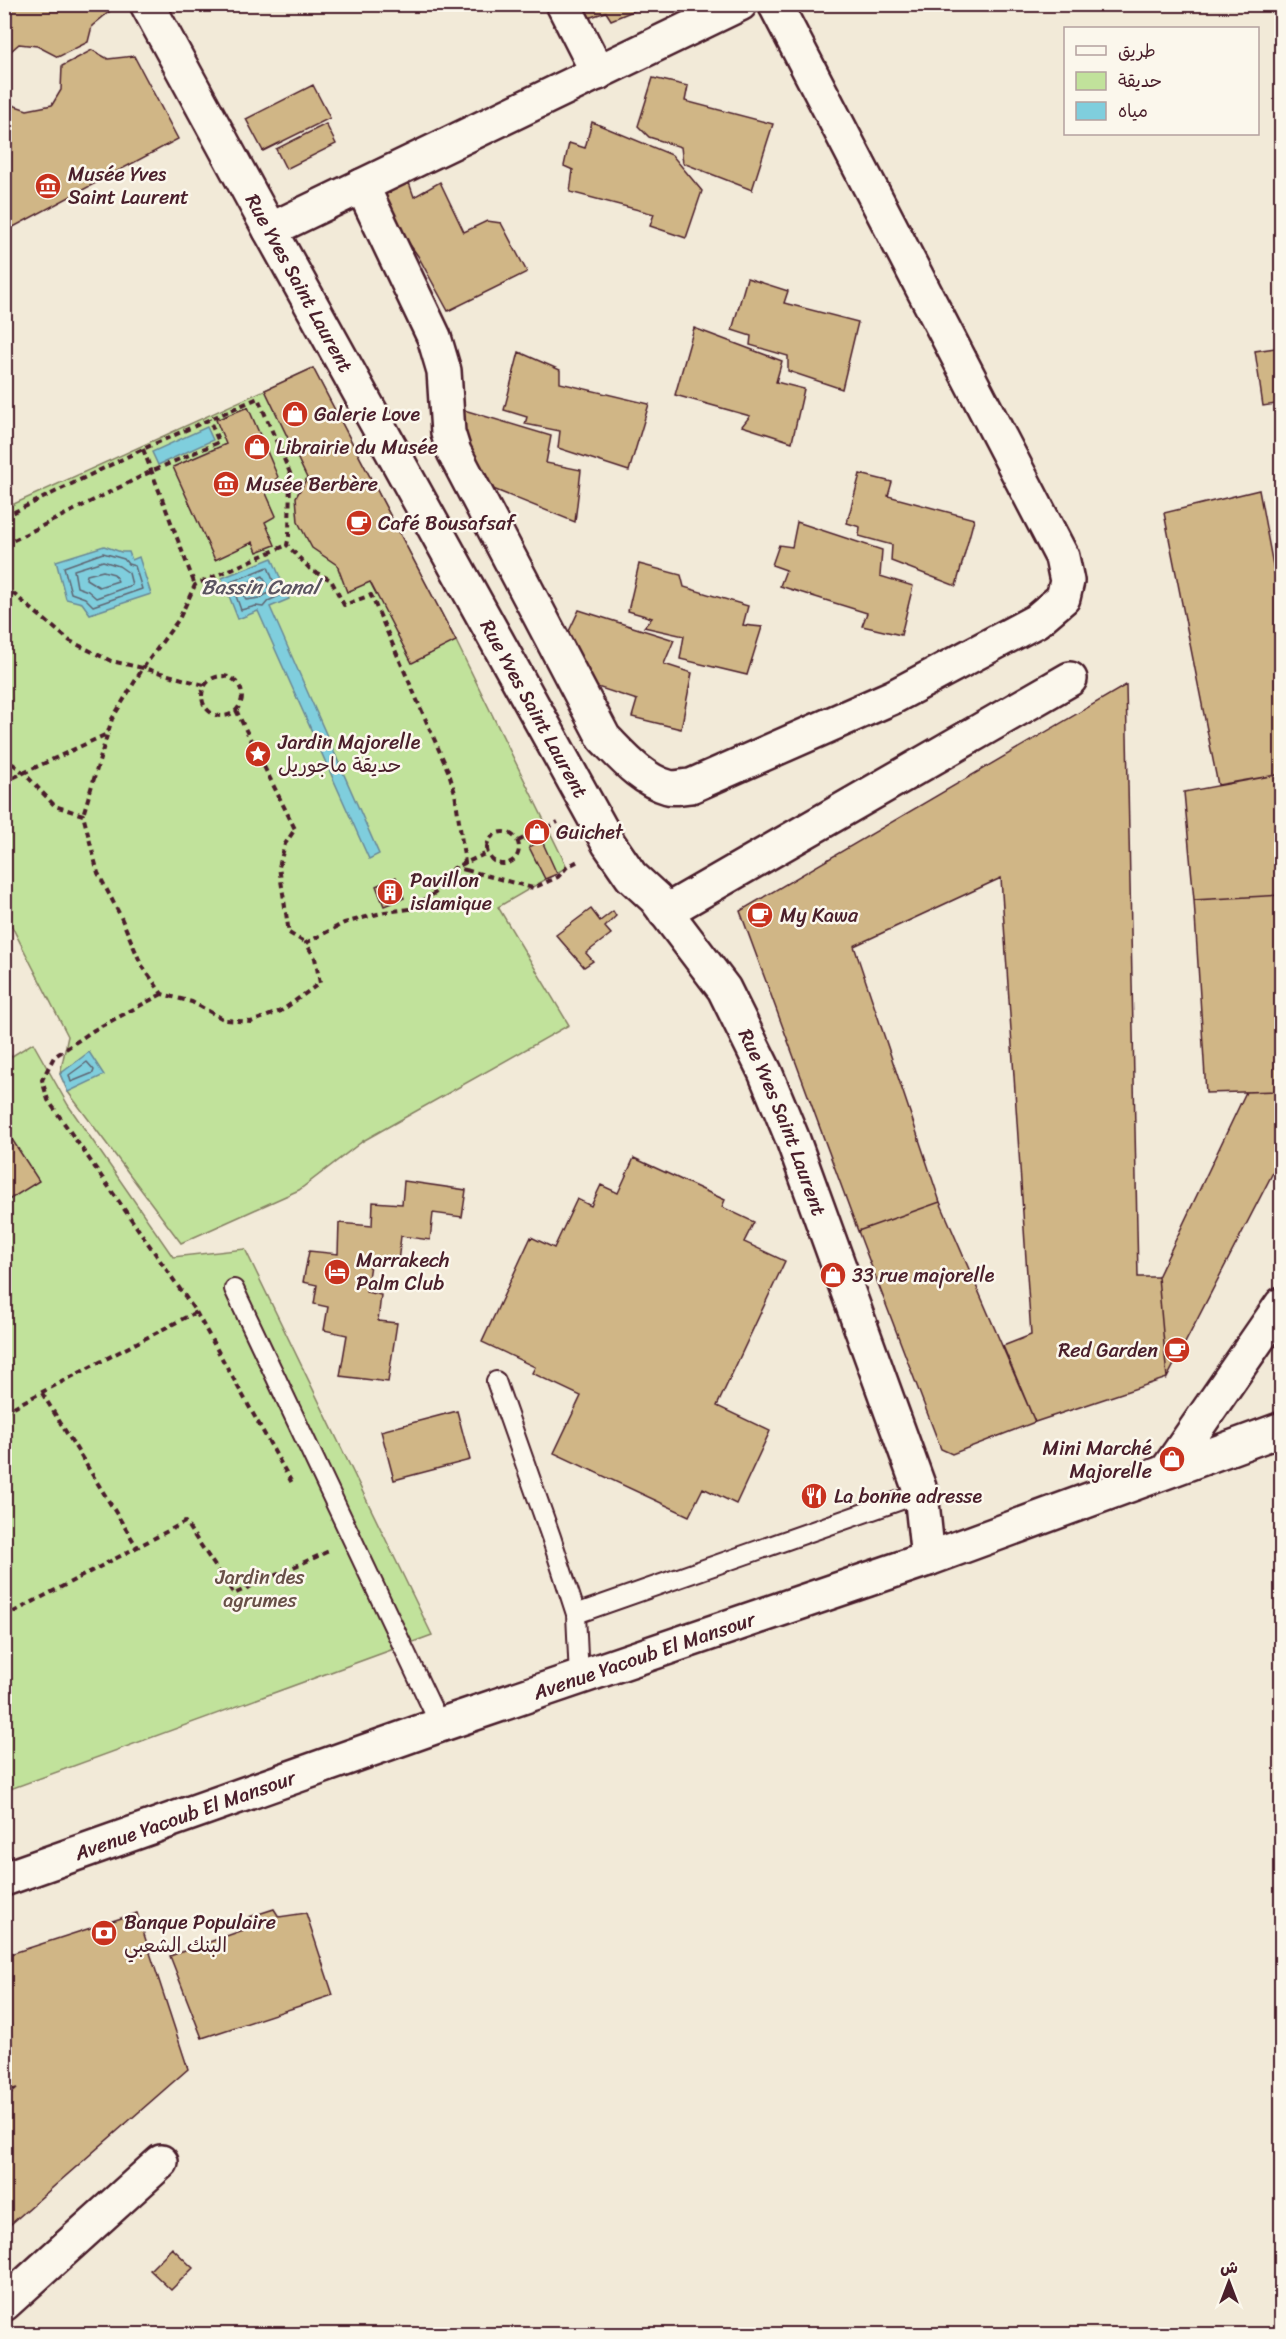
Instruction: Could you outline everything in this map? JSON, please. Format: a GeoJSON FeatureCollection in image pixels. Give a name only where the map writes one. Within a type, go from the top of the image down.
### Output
{"type":"FeatureCollection","features":[{"type":"Feature","properties":{"kind":"street","name":"Rue Yves Saint Laurent"},"geometry":{"type":"LineString","coordinates":[[147,4],[609,844],[631,876],[655,898],[724,989],[765,1072],[793,1140],[921,1493],[928,1559]]}},
{"type":"Feature","properties":{"kind":"street"},"geometry":{"type":"LineString","coordinates":[[563,4],[598,73]]}},
{"type":"Feature","properties":{"kind":"street"},"geometry":{"type":"LineString","coordinates":[[270,231],[740,4]]}},
{"type":"Feature","properties":{"kind":"street"},"geometry":{"type":"LineString","coordinates":[[362,186],[434,337],[444,371],[448,433],[454,452],[604,738],[629,763],[652,780],[669,787],[691,786],[893,697],[1036,621],[1063,598],[1068,581],[1062,557],[776,4]]}},
{"type":"Feature","properties":{"kind":"street"},"geometry":{"type":"LineString","coordinates":[[665,912],[1070,679]]}},
{"type":"Feature","properties":{"kind":"street"},"geometry":{"type":"LineString","coordinates":[[1168,1469],[1281,1304]]}},
{"type":"Feature","properties":{"kind":"street","name":"Avenue Yacoub El Mansour"},"geometry":{"type":"LineString","coordinates":[[4,1880],[440,1725],[928,1559],[1281,1429]]}},
{"type":"Feature","properties":{"kind":"street"},"geometry":{"type":"LineString","coordinates":[[4,2304],[161,2162]]}},
{"type":"Feature","properties":{"kind":"lane"},"geometry":{"type":"LineString","coordinates":[[234,1289],[440,1725]]}},
{"type":"Feature","properties":{"kind":"lane"},"geometry":{"type":"LineString","coordinates":[[496,1381],[576,1614],[579,1678]]}},
{"type":"Feature","properties":{"kind":"lane"},"geometry":{"type":"LineString","coordinates":[[576,1614],[921,1493]]}},
{"type":"Feature","properties":{"kind":"path"},"geometry":{"type":"LineString","coordinates":[[4,517],[142,449],[258,398],[290,473],[290,526],[287,545]]}},
{"type":"Feature","properties":{"kind":"path"},"geometry":{"type":"LineString","coordinates":[[4,545],[152,471],[219,442],[209,419]]}},
{"type":"Feature","properties":{"kind":"path"},"geometry":{"type":"LineString","coordinates":[[142,449],[195,585]]}},
{"type":"Feature","properties":{"kind":"path"},"geometry":{"type":"LineString","coordinates":[[236,710],[295,829],[285,844],[279,867],[289,933],[306,943],[315,958],[320,983],[281,1011],[251,1022],[225,1020],[192,1002],[162,994],[141,964],[120,915],[98,873],[83,815],[110,733],[112,719],[142,668],[179,620],[195,585],[287,545]]}},
{"type":"Feature","properties":{"kind":"path"},"geometry":{"type":"LineString","coordinates":[[287,545],[312,570],[331,580],[344,605],[371,595],[449,773],[455,793],[466,870]]}},
{"type":"Feature","properties":{"kind":"path"},"geometry":{"type":"LineString","coordinates":[[4,586],[70,641],[111,661],[204,685]]}},
{"type":"Feature","properties":{"kind":"path"},"geometry":{"type":"LineString","coordinates":[[227,676],[234,680],[240,688],[242,697],[240,706],[224,716],[209,711],[204,706],[201,696],[204,685],[214,677],[227,676]]}},
{"type":"Feature","properties":{"kind":"path"},"geometry":{"type":"LineString","coordinates":[[4,782],[110,733]]}},
{"type":"Feature","properties":{"kind":"path"},"geometry":{"type":"LineString","coordinates":[[4,757],[24,773],[55,806],[83,815]]}},
{"type":"Feature","properties":{"kind":"path"},"geometry":{"type":"LineString","coordinates":[[518,841],[588,807]]}},
{"type":"Feature","properties":{"kind":"path"},"geometry":{"type":"LineString","coordinates":[[510,833],[518,841],[520,847],[516,859],[506,865],[494,862],[487,853],[488,842],[494,834],[510,833]]}},
{"type":"Feature","properties":{"kind":"path"},"geometry":{"type":"LineString","coordinates":[[454,868],[533,888],[558,877],[567,867],[609,844]]}},
{"type":"Feature","properties":{"kind":"path"},"geometry":{"type":"LineString","coordinates":[[306,943],[344,923],[385,912],[409,909],[435,893],[454,868],[487,853]]}},
{"type":"Feature","properties":{"kind":"path"},"geometry":{"type":"LineString","coordinates":[[162,994],[94,1030],[54,1057],[42,1080],[48,1100],[196,1312],[295,1489]]}},
{"type":"Feature","properties":{"kind":"path"},"geometry":{"type":"LineString","coordinates":[[4,1412],[196,1312]]}},
{"type":"Feature","properties":{"kind":"path"},"geometry":{"type":"LineString","coordinates":[[42,1393],[137,1547]]}},
{"type":"Feature","properties":{"kind":"path"},"geometry":{"type":"LineString","coordinates":[[4,1617],[185,1522],[234,1594],[330,1551],[324,1540]]}},
{"type":"Feature","properties":{"kind":"green space","name":"Jardin Majorelle حديقة ماجوريل"},"geometry":{"type":"Polygon","coordinates":[[[313,368],[456,641],[567,867],[498,907],[569,1025],[363,1141],[299,1190],[181,1243],[68,1092],[60,1074],[68,1036],[5,913],[5,508],[313,368]]]}},
{"type":"Feature","properties":{"kind":"green space","name":"Jardin des agrumes"},"geometry":{"type":"Polygon","coordinates":[[[33,1043],[68,1105],[173,1257],[245,1249],[432,1635],[5,1791],[4,1061],[33,1043]]]}},
{"type":"Feature","properties":{"kind":"water"},"geometry":{"type":"Polygon","coordinates":[[[207,427],[213,440],[158,465],[152,452],[207,427]]]}},
{"type":"Feature","properties":{"kind":"water"},"geometry":{"type":"Polygon","coordinates":[[[104,546],[121,552],[129,552],[132,560],[139,557],[151,594],[90,614],[82,603],[66,599],[56,561],[104,546]]]}},
{"type":"Feature","properties":{"kind":"water","name":"Bassin Canal"},"geometry":{"type":"Polygon","coordinates":[[[272,558],[289,599],[270,607],[379,854],[369,859],[258,611],[238,619],[222,578],[272,558]]]}},
{"type":"Feature","properties":{"kind":"water"},"geometry":{"type":"Polygon","coordinates":[[[89,1052],[104,1075],[68,1092],[60,1074],[89,1052]]]}},
{"type":"Feature","properties":{"kind":"building"},"geometry":{"type":"Polygon","coordinates":[[[4,4],[107,4],[110,11],[92,26],[88,42],[58,57],[37,46],[19,44],[4,57],[4,4]]]}},
{"type":"Feature","properties":{"kind":"building"},"geometry":{"type":"Polygon","coordinates":[[[572,4],[644,4],[645,6],[611,20],[606,12],[579,21],[572,4]]]}},
{"type":"Feature","properties":{"kind":"building","name":"Musée Yves Saint Laurent"},"geometry":{"type":"Polygon","coordinates":[[[92,50],[108,59],[134,56],[178,139],[4,232],[4,102],[27,110],[52,105],[61,90],[62,66],[92,50]]]}},
{"type":"Feature","properties":{"kind":"building"},"geometry":{"type":"Polygon","coordinates":[[[653,78],[688,86],[685,101],[773,124],[752,190],[683,163],[681,147],[649,137],[638,126],[653,78]]]}},
{"type":"Feature","properties":{"kind":"building"},"geometry":{"type":"Polygon","coordinates":[[[313,85],[330,118],[263,151],[246,119],[313,85]]]}},
{"type":"Feature","properties":{"kind":"building"},"geometry":{"type":"Polygon","coordinates":[[[592,122],[672,155],[702,191],[686,238],[650,226],[654,214],[570,192],[573,170],[564,166],[569,143],[585,148],[592,122]]]}},
{"type":"Feature","properties":{"kind":"building"},"geometry":{"type":"Polygon","coordinates":[[[326,124],[336,144],[286,169],[276,149],[326,124]]]}},
{"type":"Feature","properties":{"kind":"building"},"geometry":{"type":"Polygon","coordinates":[[[406,174],[414,197],[440,182],[464,232],[487,221],[501,223],[527,272],[448,311],[418,256],[392,219],[379,184],[406,174]]]}},
{"type":"Feature","properties":{"kind":"building"},"geometry":{"type":"Polygon","coordinates":[[[747,278],[788,291],[784,303],[858,322],[842,389],[788,371],[788,356],[750,345],[751,336],[732,330],[747,278]]]}},
{"type":"Feature","properties":{"kind":"building"},"geometry":{"type":"Polygon","coordinates":[[[694,328],[782,361],[776,382],[804,389],[792,442],[742,426],[750,416],[675,395],[694,328]]]}},
{"type":"Feature","properties":{"kind":"building"},"geometry":{"type":"Polygon","coordinates":[[[1282,347],[1282,403],[1263,406],[1255,351],[1282,347]]]}},
{"type":"Feature","properties":{"kind":"building"},"geometry":{"type":"Polygon","coordinates":[[[519,352],[560,370],[560,383],[649,404],[629,471],[558,448],[560,431],[525,424],[527,417],[504,410],[519,352]]]}},
{"type":"Feature","properties":{"kind":"building"},"geometry":{"type":"Polygon","coordinates":[[[313,368],[456,641],[412,663],[370,582],[347,592],[337,565],[312,548],[298,522],[296,497],[307,478],[265,390],[313,368]]]}},
{"type":"Feature","properties":{"kind":"building","name":"Musée Berbère"},"geometry":{"type":"Polygon","coordinates":[[[248,407],[278,477],[265,491],[276,516],[265,522],[275,545],[257,552],[253,542],[215,560],[173,467],[226,444],[216,420],[248,407]]]}},
{"type":"Feature","properties":{"kind":"building"},"geometry":{"type":"Polygon","coordinates":[[[464,410],[551,436],[546,463],[581,470],[575,522],[478,483],[459,448],[464,410]]]}},
{"type":"Feature","properties":{"kind":"building"},"geometry":{"type":"Polygon","coordinates":[[[860,474],[892,482],[888,496],[974,519],[956,586],[891,561],[892,545],[859,536],[860,527],[847,523],[860,474]]]}},
{"type":"Feature","properties":{"kind":"building"},"geometry":{"type":"Polygon","coordinates":[[[1259,490],[1282,614],[1282,774],[1218,785],[1164,513],[1259,490]]]}},
{"type":"Feature","properties":{"kind":"building"},"geometry":{"type":"Polygon","coordinates":[[[797,522],[882,550],[880,576],[913,586],[901,635],[862,626],[867,613],[780,586],[786,570],[772,565],[779,545],[792,547],[797,522]]]}},
{"type":"Feature","properties":{"kind":"building"},"geometry":{"type":"Polygon","coordinates":[[[639,564],[681,575],[684,587],[748,606],[743,625],[762,627],[747,675],[680,659],[684,636],[644,627],[652,618],[628,611],[639,564]]]}},
{"type":"Feature","properties":{"kind":"building"},"geometry":{"type":"Polygon","coordinates":[[[579,610],[674,640],[664,664],[692,673],[681,729],[632,717],[637,700],[582,682],[563,644],[579,610]]]}},
{"type":"Feature","properties":{"kind":"building"},"geometry":{"type":"Polygon","coordinates":[[[1126,685],[1138,1277],[1158,1277],[1167,1378],[1035,1422],[1003,1346],[1031,1335],[1001,878],[854,946],[940,1202],[858,1231],[740,911],[1126,685]]]}},
{"type":"Feature","properties":{"kind":"building"},"geometry":{"type":"Polygon","coordinates":[[[1282,774],[1282,895],[1194,900],[1184,792],[1282,774]]]}},
{"type":"Feature","properties":{"kind":"building"},"geometry":{"type":"Polygon","coordinates":[[[542,841],[557,874],[545,879],[529,847],[542,841]]]}},
{"type":"Feature","properties":{"kind":"building","name":"Pavillon islamique"},"geometry":{"type":"Polygon","coordinates":[[[396,877],[404,898],[384,906],[376,886],[396,877]]]}},
{"type":"Feature","properties":{"kind":"building"},"geometry":{"type":"Polygon","coordinates":[[[1282,895],[1282,1091],[1206,1093],[1194,900],[1282,895]]]}},
{"type":"Feature","properties":{"kind":"building"},"geometry":{"type":"Polygon","coordinates":[[[591,909],[600,921],[613,911],[616,916],[605,927],[611,934],[586,953],[593,961],[584,967],[556,935],[591,909]]]}},
{"type":"Feature","properties":{"kind":"building"},"geometry":{"type":"Polygon","coordinates":[[[1282,1091],[1282,1155],[1167,1378],[1158,1277],[1246,1092],[1282,1091]]]}},
{"type":"Feature","properties":{"kind":"building"},"geometry":{"type":"Polygon","coordinates":[[[4,1127],[39,1181],[4,1203],[4,1127]]]}},
{"type":"Feature","properties":{"kind":"building"},"geometry":{"type":"Polygon","coordinates":[[[634,1158],[725,1200],[722,1207],[754,1222],[744,1242],[785,1261],[717,1406],[770,1431],[736,1504],[703,1488],[689,1516],[554,1453],[581,1396],[532,1373],[535,1367],[482,1342],[531,1237],[554,1248],[577,1199],[591,1206],[601,1185],[618,1193],[634,1158]]]}},
{"type":"Feature","properties":{"kind":"building","name":"Marrakech Palm Club"},"geometry":{"type":"Polygon","coordinates":[[[404,1181],[466,1190],[462,1217],[433,1213],[430,1240],[401,1236],[398,1262],[371,1258],[366,1292],[381,1295],[378,1321],[397,1323],[388,1382],[340,1376],[347,1335],[324,1330],[328,1307],[314,1304],[317,1285],[303,1282],[309,1251],[338,1254],[339,1223],[372,1226],[373,1202],[402,1204],[404,1181]]]}},
{"type":"Feature","properties":{"kind":"building"},"geometry":{"type":"Polygon","coordinates":[[[940,1202],[1035,1422],[952,1454],[941,1449],[858,1231],[940,1202]]]}},
{"type":"Feature","properties":{"kind":"building"},"geometry":{"type":"Polygon","coordinates":[[[457,1411],[470,1460],[394,1480],[381,1431],[457,1411]]]}},
{"type":"Feature","properties":{"kind":"building"},"geometry":{"type":"Polygon","coordinates":[[[274,1909],[279,1917],[306,1913],[333,1995],[202,2038],[170,1956],[252,1927],[249,1917],[274,1909]]]}},
{"type":"Feature","properties":{"kind":"building"},"geometry":{"type":"Polygon","coordinates":[[[137,1913],[188,2069],[4,2230],[4,2099],[17,2088],[4,2091],[4,1956],[137,1913]]]}},
{"type":"Feature","properties":{"kind":"building"},"geometry":{"type":"Polygon","coordinates":[[[172,2248],[193,2268],[171,2290],[150,2270],[172,2248]]]}},
{"type":"Feature","properties":{"kind":"place","name":"Musée Yves Saint Laurent"},"geometry":{"type":"Point","coordinates":[48,186]}},
{"type":"Feature","properties":{"kind":"place","name":"Galerie Love"},"geometry":{"type":"Point","coordinates":[295,414]}},
{"type":"Feature","properties":{"kind":"place","name":"Librairie du Musée"},"geometry":{"type":"Point","coordinates":[257,447]}},
{"type":"Feature","properties":{"kind":"place","name":"Musée Berbère"},"geometry":{"type":"Point","coordinates":[226,484]}},
{"type":"Feature","properties":{"kind":"place","name":"Café Bousafsaf"},"geometry":{"type":"Point","coordinates":[359,523]}},
{"type":"Feature","properties":{"kind":"place","name":"Jardin Majorelle حديقة ماجوريل"},"geometry":{"type":"Point","coordinates":[258,754]}},
{"type":"Feature","properties":{"kind":"place","name":"Guichet"},"geometry":{"type":"Point","coordinates":[537,832]}},
{"type":"Feature","properties":{"kind":"place","name":"Pavillon islamique"},"geometry":{"type":"Point","coordinates":[390,892]}},
{"type":"Feature","properties":{"kind":"place","name":"My Kawa"},"geometry":{"type":"Point","coordinates":[760,915]}},
{"type":"Feature","properties":{"kind":"place","name":"Marrakech Palm Club"},"geometry":{"type":"Point","coordinates":[337,1272]}},
{"type":"Feature","properties":{"kind":"place","name":"33 rue majorelle"},"geometry":{"type":"Point","coordinates":[833,1275]}},
{"type":"Feature","properties":{"kind":"place","name":"Red Garden"},"geometry":{"type":"Point","coordinates":[1177,1350]}},
{"type":"Feature","properties":{"kind":"place","name":"Mini Marché Majorelle"},"geometry":{"type":"Point","coordinates":[1172,1459]}},
{"type":"Feature","properties":{"kind":"place","name":"La bonne adresse"},"geometry":{"type":"Point","coordinates":[814,1496]}},
{"type":"Feature","properties":{"kind":"place","name":"Banque Populaire البنك الشعبي"},"geometry":{"type":"Point","coordinates":[104,1933]}}]}
